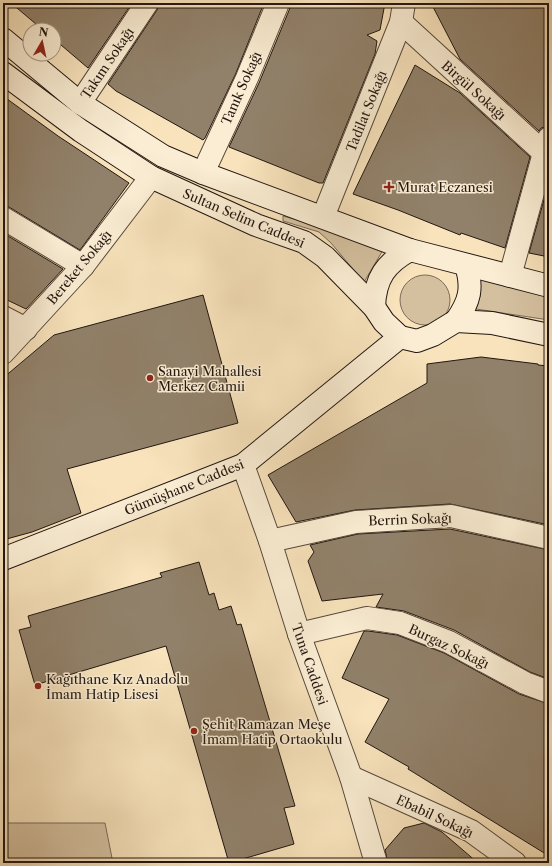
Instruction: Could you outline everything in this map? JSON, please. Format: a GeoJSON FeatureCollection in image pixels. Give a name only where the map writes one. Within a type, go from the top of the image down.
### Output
{"type":"FeatureCollection","features":[{"type":"Feature","properties":{"kind":"street","name":"Takım Sokağı"},"geometry":{"type":"LineString","coordinates":[[80,104],[147,3]]}},
{"type":"Feature","properties":{"kind":"street","name":"Tanık Sokağı"},"geometry":{"type":"LineString","coordinates":[[203,173],[247,78],[278,3]]}},
{"type":"Feature","properties":{"kind":"street","name":"Birgül Sokağı"},"geometry":{"type":"LineString","coordinates":[[402,13],[547,148]]}},
{"type":"Feature","properties":{"kind":"street","name":"Tadilat Sokağı"},"geometry":{"type":"LineString","coordinates":[[323,217],[402,13]]}},
{"type":"Feature","properties":{"kind":"street","name":"Sultan Selim Caddesi"},"geometry":{"type":"LineString","coordinates":[[3,40],[80,104],[163,156],[203,173],[410,250],[549,286]]}},
{"type":"Feature","properties":{"kind":"street","name":"Sultan Selim Caddesi"},"geometry":{"type":"LineString","coordinates":[[3,73],[81,131],[151,177],[256,225],[304,242],[325,257],[374,307],[384,322],[400,337]]}},
{"type":"Feature","properties":{"kind":"street"},"geometry":{"type":"LineString","coordinates":[[510,276],[547,148]]}},
{"type":"Feature","properties":{"kind":"street","name":"Bereket Sokağı"},"geometry":{"type":"LineString","coordinates":[[3,353],[83,266],[151,177],[163,156]]}},
{"type":"Feature","properties":{"kind":"street"},"geometry":{"type":"LineString","coordinates":[[3,218],[83,266]]}},
{"type":"Feature","properties":{"kind":"street"},"geometry":{"type":"LineString","coordinates":[[374,307],[374,294],[380,277],[386,267],[398,256],[410,250]]}},
{"type":"Feature","properties":{"kind":"street"},"geometry":{"type":"LineString","coordinates":[[400,337],[417,341],[432,336],[456,321],[464,309],[469,292],[470,279],[466,264]]}},
{"type":"Feature","properties":{"kind":"street"},"geometry":{"type":"LineString","coordinates":[[3,317],[26,329]]}},
{"type":"Feature","properties":{"kind":"street"},"geometry":{"type":"LineString","coordinates":[[456,321],[492,323],[549,335]]}},
{"type":"Feature","properties":{"kind":"street","name":"Gümüşhane Caddesi"},"geometry":{"type":"LineString","coordinates":[[3,559],[243,465],[400,337]]}},
{"type":"Feature","properties":{"kind":"street","name":"Tuna Caddesi"},"geometry":{"type":"LineString","coordinates":[[243,465],[270,541],[299,634],[351,777],[376,863]]}},
{"type":"Feature","properties":{"kind":"street","name":"Berrin Sokağı"},"geometry":{"type":"LineString","coordinates":[[270,541],[356,522],[451,516],[549,538]]}},
{"type":"Feature","properties":{"kind":"street","name":"Burgaz Sokağı"},"geometry":{"type":"LineString","coordinates":[[299,634],[367,618],[400,623],[449,642],[525,683],[549,692]]}},
{"type":"Feature","properties":{"kind":"street","name":"Ebabil Sokağı"},"geometry":{"type":"LineString","coordinates":[[351,777],[471,831],[515,863]]}},
{"type":"Feature","properties":{"kind":"shaded area"},"geometry":{"type":"Polygon","coordinates":[[[283,216],[312,224],[383,250],[364,282],[331,243],[319,232],[283,221],[283,216]]]}},
{"type":"Feature","properties":{"kind":"shaded area"},"geometry":{"type":"Polygon","coordinates":[[[420,275],[430,275],[443,282],[450,295],[450,305],[443,318],[430,325],[420,325],[411,321],[404,314],[400,305],[400,295],[404,286],[411,279],[420,275]]]}},
{"type":"Feature","properties":{"kind":"shaded area"},"geometry":{"type":"Polygon","coordinates":[[[479,279],[549,296],[549,320],[476,309],[480,296],[479,279]]]}},
{"type":"Feature","properties":{"kind":"shaded area"},"geometry":{"type":"Polygon","coordinates":[[[3,823],[105,823],[113,863],[3,863],[3,823]]]}},
{"type":"Feature","properties":{"kind":"building"},"geometry":{"type":"Polygon","coordinates":[[[11,3],[132,3],[88,68],[62,46],[62,22],[34,22],[11,3]]]}},
{"type":"Feature","properties":{"kind":"building"},"geometry":{"type":"Polygon","coordinates":[[[159,3],[264,3],[236,73],[203,140],[116,91],[108,84],[157,10],[159,3]]]}},
{"type":"Feature","properties":{"kind":"building"},"geometry":{"type":"Polygon","coordinates":[[[290,3],[385,3],[380,30],[367,35],[377,41],[375,54],[323,183],[319,183],[229,147],[259,83],[290,8],[290,3]]]}},
{"type":"Feature","properties":{"kind":"building"},"geometry":{"type":"Polygon","coordinates":[[[431,3],[549,3],[549,126],[541,128],[539,131],[460,59],[431,3]]]}},
{"type":"Feature","properties":{"kind":"building"},"geometry":{"type":"Polygon","coordinates":[[[415,65],[460,93],[530,157],[505,248],[461,233],[460,235],[353,194],[415,65]]]}},
{"type":"Feature","properties":{"kind":"building"},"geometry":{"type":"Polygon","coordinates":[[[3,96],[58,136],[129,183],[80,250],[9,207],[3,206],[3,96]]]}},
{"type":"Feature","properties":{"kind":"building"},"geometry":{"type":"Polygon","coordinates":[[[549,182],[549,257],[529,253],[549,182]]]}},
{"type":"Feature","properties":{"kind":"building"},"geometry":{"type":"Polygon","coordinates":[[[3,233],[63,269],[26,309],[3,298],[3,233]]]}},
{"type":"Feature","properties":{"kind":"building"},"geometry":{"type":"Polygon","coordinates":[[[203,295],[238,423],[67,469],[81,513],[32,532],[3,540],[3,378],[54,335],[203,295]]]}},
{"type":"Feature","properties":{"kind":"building"},"geometry":{"type":"Polygon","coordinates":[[[481,357],[549,366],[549,525],[450,504],[355,510],[296,522],[268,475],[427,383],[427,364],[481,357]]]}},
{"type":"Feature","properties":{"kind":"building"},"geometry":{"type":"Polygon","coordinates":[[[450,529],[549,550],[549,679],[530,672],[454,630],[404,611],[376,607],[383,594],[322,601],[308,561],[314,552],[310,545],[358,534],[450,529]]]}},
{"type":"Feature","properties":{"kind":"building"},"geometry":{"type":"Polygon","coordinates":[[[199,562],[209,595],[214,593],[219,610],[231,606],[237,625],[241,624],[295,806],[284,808],[294,844],[229,863],[166,646],[35,685],[19,630],[31,627],[28,616],[162,577],[160,573],[199,562]]]}},
{"type":"Feature","properties":{"kind":"building"},"geometry":{"type":"Polygon","coordinates":[[[364,631],[397,635],[444,653],[519,694],[549,704],[549,856],[408,769],[409,767],[365,742],[389,699],[342,678],[364,631]]]}},
{"type":"Feature","properties":{"kind":"building"},"geometry":{"type":"Polygon","coordinates":[[[424,823],[442,832],[478,863],[388,863],[385,850],[404,828],[424,823]]]}},
{"type":"Feature","properties":{"kind":"place","name":"Murat Eczanesi"},"geometry":{"type":"Point","coordinates":[389,187]}},
{"type":"Feature","properties":{"kind":"place","name":"Sanayi Mahallesi Merkez Camii"},"geometry":{"type":"Point","coordinates":[150,378]}},
{"type":"Feature","properties":{"kind":"place","name":"Kağıthane Kız Anadolu İmam Hatip Lisesi"},"geometry":{"type":"Point","coordinates":[38,686]}},
{"type":"Feature","properties":{"kind":"place","name":"Şehit Ramazan Meşe İmam Hatip Ortaokulu"},"geometry":{"type":"Point","coordinates":[194,731]}}]}
